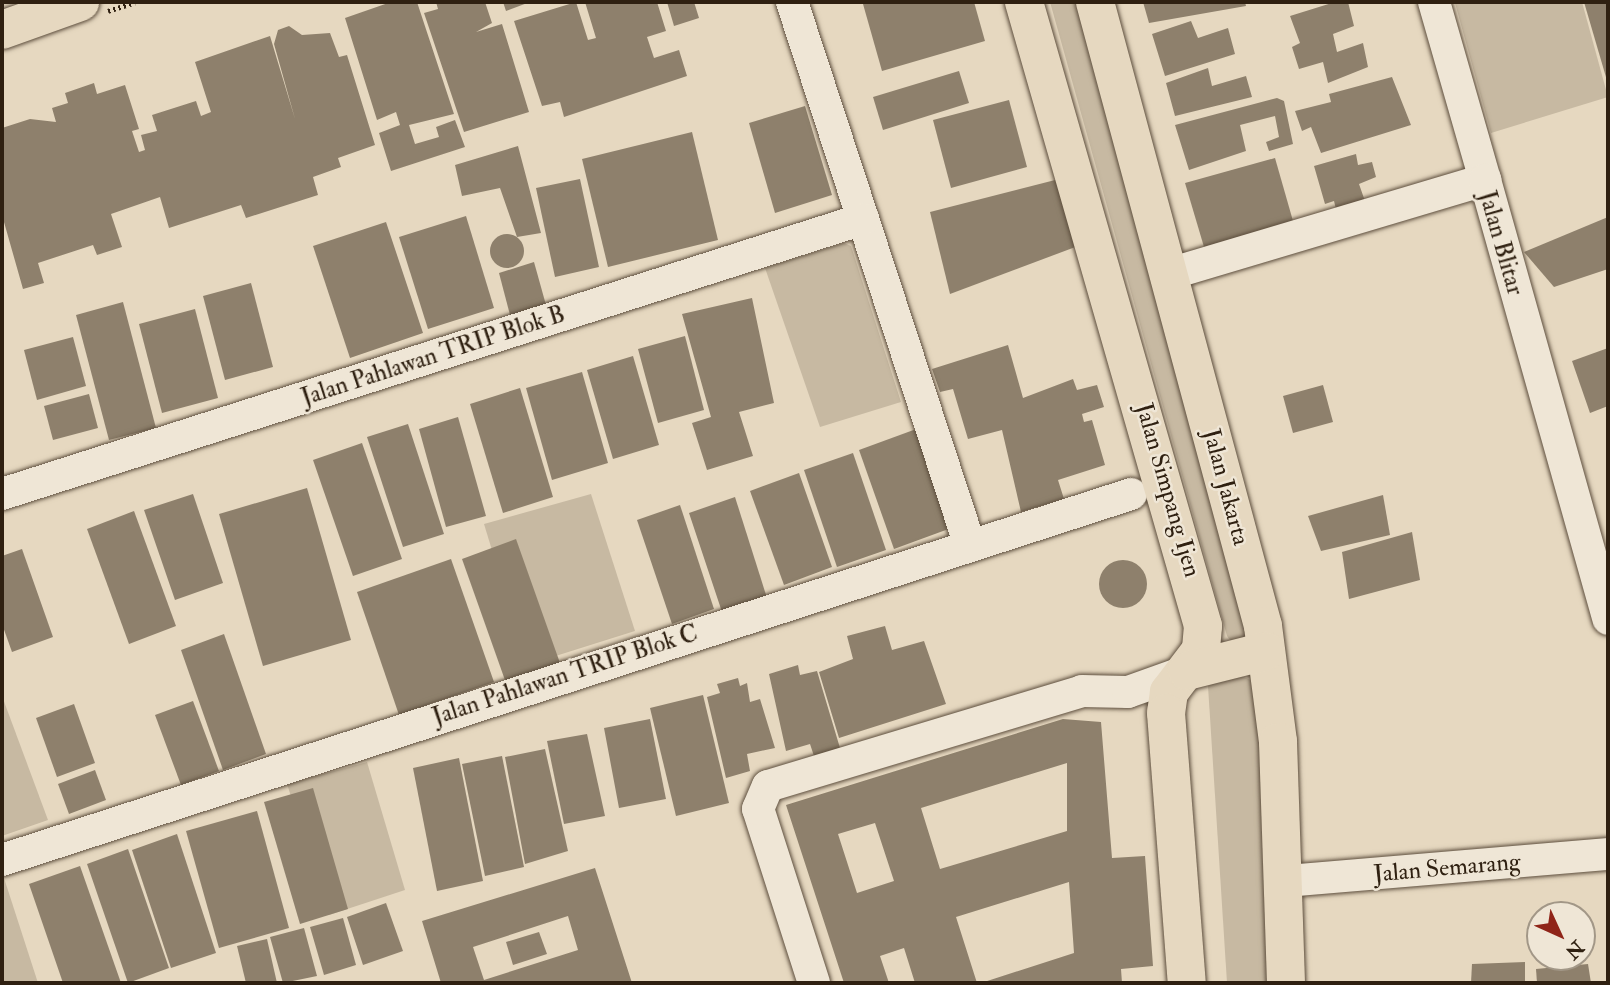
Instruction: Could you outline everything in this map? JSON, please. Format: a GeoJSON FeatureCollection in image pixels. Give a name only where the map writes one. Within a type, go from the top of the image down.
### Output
{"type":"FeatureCollection","features":[{"type":"Feature","properties":{"kind":"main road"},"geometry":{"type":"LineString","coordinates":[[2,30],[80,2]]}},
{"type":"Feature","properties":{"kind":"main road","name":"Jalan Simpang Ijen"},"geometry":{"type":"LineString","coordinates":[[1024,2],[1197,595],[1200,650],[1169,692],[1166,713],[1187,983]]}},
{"type":"Feature","properties":{"kind":"main road","name":"Jalan Jakarta"},"geometry":{"type":"LineString","coordinates":[[1095,2],[1169,274],[1266,652],[1286,881],[1286,983]]}},
{"type":"Feature","properties":{"kind":"main road"},"geometry":{"type":"LineString","coordinates":[[1187,671],[1266,652]]}},
{"type":"Feature","properties":{"kind":"street"},"geometry":{"type":"LineString","coordinates":[[792,2],[969,543]]}},
{"type":"Feature","properties":{"kind":"street"},"geometry":{"type":"LineString","coordinates":[[1434,2],[1485,180]]}},
{"type":"Feature","properties":{"kind":"street","name":"Jalan Blitar"},"geometry":{"type":"LineString","coordinates":[[1169,274],[1485,180],[1608,619]]}},
{"type":"Feature","properties":{"kind":"street","name":"Jalan Pahlawan TRIP Blok B"},"geometry":{"type":"LineString","coordinates":[[2,494],[863,219]]}},
{"type":"Feature","properties":{"kind":"street","name":"Jalan Pahlawan TRIP Blok C"},"geometry":{"type":"LineString","coordinates":[[2,860],[969,543],[1130,494]]}},
{"type":"Feature","properties":{"kind":"street"},"geometry":{"type":"LineString","coordinates":[[814,983],[758,809],[768,786],[1082,691],[1128,692],[1187,671]]}},
{"type":"Feature","properties":{"kind":"street","name":"Jalan Semarang"},"geometry":{"type":"LineString","coordinates":[[1286,881],[1608,854]]}},
{"type":"Feature","properties":{"kind":"shaded area"},"geometry":{"type":"Polygon","coordinates":[[[1050,2],[1077,2],[1248,630],[1245,642],[1233,644],[1227,636],[1050,2]]]}},
{"type":"Feature","properties":{"kind":"shaded area"},"geometry":{"type":"Polygon","coordinates":[[[1582,2],[1608,97],[1491,133],[1455,3],[1582,2]]]}},
{"type":"Feature","properties":{"kind":"shaded area"},"geometry":{"type":"Polygon","coordinates":[[[844,243],[851,246],[901,402],[820,427],[765,268],[844,243]]]}},
{"type":"Feature","properties":{"kind":"shaded area"},"geometry":{"type":"Polygon","coordinates":[[[591,494],[635,631],[527,665],[484,524],[591,494]]]}},
{"type":"Feature","properties":{"kind":"shaded area"},"geometry":{"type":"Polygon","coordinates":[[[1234,673],[1251,680],[1262,736],[1268,983],[1227,983],[1208,686],[1234,673]]]}},
{"type":"Feature","properties":{"kind":"shaded area"},"geometry":{"type":"Polygon","coordinates":[[[2,696],[48,820],[2,836],[2,696]]]}},
{"type":"Feature","properties":{"kind":"shaded area"},"geometry":{"type":"Polygon","coordinates":[[[367,762],[405,890],[329,915],[287,784],[367,762]]]}},
{"type":"Feature","properties":{"kind":"shaded area"},"geometry":{"type":"Polygon","coordinates":[[[4,878],[38,983],[2,983],[4,878]]]}},
{"type":"Feature","properties":{"kind":"building"},"geometry":{"type":"Polygon","coordinates":[[[391,2],[417,2],[454,114],[409,125],[415,144],[439,137],[436,127],[455,120],[465,147],[391,171],[379,133],[400,125],[396,112],[377,120],[345,18],[391,2]]]}},
{"type":"Feature","properties":{"kind":"building"},"geometry":{"type":"Polygon","coordinates":[[[436,2],[485,2],[492,23],[476,32],[502,24],[529,112],[464,132],[424,13],[438,9],[436,2]]]}},
{"type":"Feature","properties":{"kind":"building"},"geometry":{"type":"Polygon","coordinates":[[[503,2],[530,2],[506,11],[503,2]]]}},
{"type":"Feature","properties":{"kind":"building"},"geometry":{"type":"Polygon","coordinates":[[[576,2],[588,40],[596,38],[585,2],[657,2],[666,31],[647,37],[654,58],[679,50],[687,76],[564,117],[560,102],[542,106],[514,21],[576,2]]]}},
{"type":"Feature","properties":{"kind":"building"},"geometry":{"type":"Polygon","coordinates":[[[667,2],[694,2],[699,18],[674,26],[667,2]]]}},
{"type":"Feature","properties":{"kind":"building"},"geometry":{"type":"Polygon","coordinates":[[[974,2],[985,41],[882,71],[863,4],[974,2]]]}},
{"type":"Feature","properties":{"kind":"building"},"geometry":{"type":"Polygon","coordinates":[[[1143,2],[1245,2],[1246,6],[1149,23],[1143,2]]]}},
{"type":"Feature","properties":{"kind":"building"},"geometry":{"type":"Polygon","coordinates":[[[1335,2],[1348,2],[1354,26],[1333,34],[1337,52],[1363,43],[1368,67],[1328,83],[1323,62],[1299,69],[1292,47],[1300,43],[1290,16],[1335,2]]]}},
{"type":"Feature","properties":{"kind":"building"},"geometry":{"type":"Polygon","coordinates":[[[1584,2],[1608,2],[1608,84],[1584,2]]]}},
{"type":"Feature","properties":{"kind":"building"},"geometry":{"type":"Polygon","coordinates":[[[1191,21],[1198,38],[1228,28],[1235,54],[1165,76],[1152,34],[1191,21]]]}},
{"type":"Feature","properties":{"kind":"building"},"geometry":{"type":"Polygon","coordinates":[[[289,26],[302,35],[330,33],[339,57],[347,55],[375,145],[338,158],[341,167],[313,177],[318,195],[246,218],[241,205],[169,228],[160,197],[111,214],[122,247],[97,255],[93,245],[38,263],[44,283],[23,289],[2,215],[2,128],[30,119],[56,122],[52,108],[68,103],[65,93],[94,83],[97,94],[125,85],[139,129],[132,131],[139,152],[145,150],[141,135],[157,131],[152,115],[196,101],[201,116],[211,112],[195,62],[270,36],[295,119],[274,44],[278,30],[289,26]]]}},
{"type":"Feature","properties":{"kind":"building"},"geometry":{"type":"Polygon","coordinates":[[[1208,68],[1212,86],[1246,76],[1252,97],[1175,116],[1166,83],[1208,68]]]}},
{"type":"Feature","properties":{"kind":"building"},"geometry":{"type":"Polygon","coordinates":[[[959,71],[969,103],[883,130],[873,97],[959,71]]]}},
{"type":"Feature","properties":{"kind":"building"},"geometry":{"type":"Polygon","coordinates":[[[1392,77],[1411,125],[1321,153],[1311,127],[1302,131],[1295,111],[1331,102],[1329,94],[1392,77]]]}},
{"type":"Feature","properties":{"kind":"building"},"geometry":{"type":"Polygon","coordinates":[[[1277,98],[1284,101],[1293,144],[1269,151],[1266,142],[1279,137],[1275,116],[1240,125],[1246,151],[1189,170],[1175,125],[1277,98]]]}},
{"type":"Feature","properties":{"kind":"building"},"geometry":{"type":"Polygon","coordinates":[[[1009,100],[1027,167],[951,188],[933,120],[1009,100]]]}},
{"type":"Feature","properties":{"kind":"building"},"geometry":{"type":"Polygon","coordinates":[[[805,106],[832,195],[775,213],[749,123],[805,106]]]}},
{"type":"Feature","properties":{"kind":"building"},"geometry":{"type":"Polygon","coordinates":[[[692,132],[718,240],[608,267],[582,159],[692,132]]]}},
{"type":"Feature","properties":{"kind":"building"},"geometry":{"type":"Polygon","coordinates":[[[518,146],[541,233],[517,237],[500,188],[462,196],[455,165],[518,146]]]}},
{"type":"Feature","properties":{"kind":"building"},"geometry":{"type":"Polygon","coordinates":[[[1356,154],[1358,165],[1372,162],[1376,177],[1359,184],[1366,204],[1337,213],[1334,201],[1325,204],[1314,166],[1356,154]]]}},
{"type":"Feature","properties":{"kind":"building"},"geometry":{"type":"Polygon","coordinates":[[[1275,158],[1293,221],[1204,247],[1185,183],[1275,158]]]}},
{"type":"Feature","properties":{"kind":"building"},"geometry":{"type":"Polygon","coordinates":[[[1063,178],[1078,246],[950,294],[930,212],[1063,178]]]}},
{"type":"Feature","properties":{"kind":"building"},"geometry":{"type":"Polygon","coordinates":[[[580,179],[599,267],[555,277],[536,188],[580,179]]]}},
{"type":"Feature","properties":{"kind":"building"},"geometry":{"type":"Polygon","coordinates":[[[466,216],[494,308],[428,329],[399,237],[466,216]]]}},
{"type":"Feature","properties":{"kind":"building"},"geometry":{"type":"Polygon","coordinates":[[[1608,217],[1608,269],[1554,287],[1524,252],[1608,217]]]}},
{"type":"Feature","properties":{"kind":"building"},"geometry":{"type":"Polygon","coordinates":[[[386,222],[423,333],[350,358],[313,246],[386,222]]]}},
{"type":"Feature","properties":{"kind":"building"},"geometry":{"type":"Polygon","coordinates":[[[507,234],[519,239],[524,251],[519,263],[507,268],[495,263],[490,251],[495,239],[507,234]]]}},
{"type":"Feature","properties":{"kind":"building"},"geometry":{"type":"Polygon","coordinates":[[[534,262],[546,305],[510,315],[499,273],[534,262]]]}},
{"type":"Feature","properties":{"kind":"building"},"geometry":{"type":"Polygon","coordinates":[[[251,283],[273,367],[225,380],[203,296],[251,283]]]}},
{"type":"Feature","properties":{"kind":"building"},"geometry":{"type":"Polygon","coordinates":[[[752,298],[774,403],[739,412],[753,456],[707,470],[692,423],[711,417],[682,314],[752,298]]]}},
{"type":"Feature","properties":{"kind":"building"},"geometry":{"type":"Polygon","coordinates":[[[123,302],[156,428],[109,440],[76,315],[123,302]]]}},
{"type":"Feature","properties":{"kind":"building"},"geometry":{"type":"Polygon","coordinates":[[[195,309],[218,398],[162,413],[139,324],[195,309]]]}},
{"type":"Feature","properties":{"kind":"building"},"geometry":{"type":"Polygon","coordinates":[[[685,336],[704,410],[658,423],[638,349],[685,336]]]}},
{"type":"Feature","properties":{"kind":"building"},"geometry":{"type":"Polygon","coordinates":[[[73,337],[86,386],[37,400],[24,350],[73,337]]]}},
{"type":"Feature","properties":{"kind":"building"},"geometry":{"type":"Polygon","coordinates":[[[1008,345],[1023,398],[1073,379],[1077,390],[1097,385],[1104,407],[1082,414],[1084,422],[1092,420],[1105,465],[1058,480],[1064,499],[1021,512],[1002,430],[968,439],[953,389],[940,392],[932,369],[1008,345]]]}},
{"type":"Feature","properties":{"kind":"building"},"geometry":{"type":"Polygon","coordinates":[[[1608,348],[1608,406],[1590,413],[1572,361],[1608,348]]]}},
{"type":"Feature","properties":{"kind":"building"},"geometry":{"type":"Polygon","coordinates":[[[633,356],[659,445],[613,459],[587,370],[633,356]]]}},
{"type":"Feature","properties":{"kind":"building"},"geometry":{"type":"Polygon","coordinates":[[[582,372],[608,463],[552,480],[526,388],[582,372]]]}},
{"type":"Feature","properties":{"kind":"building"},"geometry":{"type":"Polygon","coordinates":[[[1323,385],[1333,422],[1293,433],[1283,396],[1323,385]]]}},
{"type":"Feature","properties":{"kind":"building"},"geometry":{"type":"Polygon","coordinates":[[[520,388],[553,497],[503,513],[470,404],[520,388]]]}},
{"type":"Feature","properties":{"kind":"building"},"geometry":{"type":"Polygon","coordinates":[[[89,394],[98,428],[53,440],[44,406],[89,394]]]}},
{"type":"Feature","properties":{"kind":"building"},"geometry":{"type":"Polygon","coordinates":[[[458,417],[486,516],[446,527],[419,429],[458,417]]]}},
{"type":"Feature","properties":{"kind":"building"},"geometry":{"type":"Polygon","coordinates":[[[408,424],[444,534],[403,547],[367,437],[408,424]]]}},
{"type":"Feature","properties":{"kind":"building"},"geometry":{"type":"Polygon","coordinates":[[[919,428],[954,527],[894,549],[859,450],[919,428]]]}},
{"type":"Feature","properties":{"kind":"building"},"geometry":{"type":"Polygon","coordinates":[[[362,443],[402,559],[353,576],[313,460],[362,443]]]}},
{"type":"Feature","properties":{"kind":"building"},"geometry":{"type":"Polygon","coordinates":[[[853,453],[886,550],[837,567],[804,470],[853,453]]]}},
{"type":"Feature","properties":{"kind":"building"},"geometry":{"type":"Polygon","coordinates":[[[799,473],[832,567],[784,585],[750,491],[799,473]]]}},
{"type":"Feature","properties":{"kind":"building"},"geometry":{"type":"Polygon","coordinates":[[[307,488],[351,640],[263,666],[219,514],[307,488]]]}},
{"type":"Feature","properties":{"kind":"building"},"geometry":{"type":"Polygon","coordinates":[[[193,494],[223,583],[175,600],[144,510],[193,494]]]}},
{"type":"Feature","properties":{"kind":"building"},"geometry":{"type":"Polygon","coordinates":[[[1383,495],[1390,535],[1321,551],[1308,516],[1383,495]]]}},
{"type":"Feature","properties":{"kind":"building"},"geometry":{"type":"Polygon","coordinates":[[[735,497],[767,598],[722,612],[689,513],[735,497]]]}},
{"type":"Feature","properties":{"kind":"building"},"geometry":{"type":"Polygon","coordinates":[[[680,505],[714,609],[672,624],[637,520],[680,505]]]}},
{"type":"Feature","properties":{"kind":"building"},"geometry":{"type":"Polygon","coordinates":[[[134,511],[176,626],[129,644],[87,529],[134,511]]]}},
{"type":"Feature","properties":{"kind":"building"},"geometry":{"type":"Polygon","coordinates":[[[1412,532],[1420,580],[1349,599],[1342,552],[1412,532]]]}},
{"type":"Feature","properties":{"kind":"building"},"geometry":{"type":"Polygon","coordinates":[[[516,539],[560,663],[506,683],[462,559],[516,539]]]}},
{"type":"Feature","properties":{"kind":"building"},"geometry":{"type":"Polygon","coordinates":[[[22,549],[53,637],[12,652],[2,624],[2,556],[22,549]]]}},
{"type":"Feature","properties":{"kind":"building"},"geometry":{"type":"Polygon","coordinates":[[[451,559],[494,682],[399,715],[357,592],[451,559]]]}},
{"type":"Feature","properties":{"kind":"building"},"geometry":{"type":"Polygon","coordinates":[[[1123,560],[1140,567],[1147,584],[1140,601],[1123,608],[1106,601],[1099,584],[1106,567],[1123,560]]]}},
{"type":"Feature","properties":{"kind":"building"},"geometry":{"type":"Polygon","coordinates":[[[885,626],[892,650],[924,641],[946,704],[839,738],[819,672],[853,659],[847,636],[885,626]]]}},
{"type":"Feature","properties":{"kind":"building"},"geometry":{"type":"Polygon","coordinates":[[[224,634],[266,754],[223,770],[181,650],[224,634]]]}},
{"type":"Feature","properties":{"kind":"building"},"geometry":{"type":"Polygon","coordinates":[[[798,665],[800,675],[817,671],[840,748],[814,756],[810,744],[786,751],[769,674],[798,665]]]}},
{"type":"Feature","properties":{"kind":"building"},"geometry":{"type":"Polygon","coordinates":[[[738,678],[740,686],[747,683],[750,702],[760,699],[775,748],[747,754],[750,771],[726,778],[707,697],[720,693],[717,684],[738,678]]]}},
{"type":"Feature","properties":{"kind":"building"},"geometry":{"type":"Polygon","coordinates":[[[703,695],[729,803],[676,816],[650,708],[703,695]]]}},
{"type":"Feature","properties":{"kind":"building"},"geometry":{"type":"Polygon","coordinates":[[[193,701],[219,771],[181,785],[155,715],[193,701]]]}},
{"type":"Feature","properties":{"kind":"building"},"geometry":{"type":"Polygon","coordinates":[[[74,704],[95,763],[57,777],[36,718],[74,704]]]}},
{"type":"Feature","properties":{"kind":"building"},"geometry":{"type":"Polygon","coordinates":[[[650,719],[666,799],[619,808],[604,728],[650,719]]]}},
{"type":"Feature","properties":{"kind":"building"},"geometry":{"type":"Polygon","coordinates":[[[1063,719],[1101,722],[1112,858],[1145,856],[1153,966],[1121,969],[1122,983],[981,983],[1074,953],[1069,882],[956,917],[977,983],[915,983],[904,948],[880,956],[889,983],[844,983],[786,805],[1063,719]],[[1067,763],[921,808],[940,869],[1067,831],[1067,763]],[[875,823],[838,834],[857,893],[894,881],[875,823]]]}},
{"type":"Feature","properties":{"kind":"building"},"geometry":{"type":"Polygon","coordinates":[[[587,734],[605,816],[564,824],[547,741],[587,734]]]}},
{"type":"Feature","properties":{"kind":"building"},"geometry":{"type":"Polygon","coordinates":[[[545,749],[568,851],[525,864],[505,757],[545,749]]]}},
{"type":"Feature","properties":{"kind":"building"},"geometry":{"type":"Polygon","coordinates":[[[502,756],[524,867],[485,876],[462,764],[502,756]]]}},
{"type":"Feature","properties":{"kind":"building"},"geometry":{"type":"Polygon","coordinates":[[[459,758],[483,881],[437,891],[413,768],[459,758]]]}},
{"type":"Feature","properties":{"kind":"building"},"geometry":{"type":"Polygon","coordinates":[[[95,770],[106,800],[69,814],[58,784],[95,770]]]}},
{"type":"Feature","properties":{"kind":"building"},"geometry":{"type":"Polygon","coordinates":[[[313,788],[348,909],[300,924],[264,802],[313,788]]]}},
{"type":"Feature","properties":{"kind":"building"},"geometry":{"type":"Polygon","coordinates":[[[257,811],[289,928],[219,948],[186,831],[257,811]]]}},
{"type":"Feature","properties":{"kind":"building"},"geometry":{"type":"Polygon","coordinates":[[[177,834],[216,953],[171,968],[132,850],[177,834]]]}},
{"type":"Feature","properties":{"kind":"building"},"geometry":{"type":"Polygon","coordinates":[[[128,849],[169,968],[128,983],[87,864],[128,849]]]}},
{"type":"Feature","properties":{"kind":"building"},"geometry":{"type":"Polygon","coordinates":[[[80,866],[121,983],[63,983],[29,884],[80,866]]]}},
{"type":"Feature","properties":{"kind":"building"},"geometry":{"type":"Polygon","coordinates":[[[595,868],[632,983],[441,983],[422,921],[595,868]],[[568,916],[473,947],[484,980],[578,950],[568,916]]]}},
{"type":"Feature","properties":{"kind":"building"},"geometry":{"type":"Polygon","coordinates":[[[386,903],[403,951],[363,965],[347,917],[386,903]]]}},
{"type":"Feature","properties":{"kind":"building"},"geometry":{"type":"Polygon","coordinates":[[[343,918],[356,965],[324,975],[310,927],[343,918]]]}},
{"type":"Feature","properties":{"kind":"building"},"geometry":{"type":"Polygon","coordinates":[[[304,928],[317,976],[283,983],[270,937],[304,928]]]}},
{"type":"Feature","properties":{"kind":"building"},"geometry":{"type":"Polygon","coordinates":[[[539,932],[547,954],[513,965],[506,942],[539,932]]]}},
{"type":"Feature","properties":{"kind":"building"},"geometry":{"type":"Polygon","coordinates":[[[267,939],[277,983],[246,983],[237,946],[267,939]]]}},
{"type":"Feature","properties":{"kind":"building"},"geometry":{"type":"Polygon","coordinates":[[[1525,962],[1525,983],[1471,983],[1472,964],[1525,962]]]}},
{"type":"Feature","properties":{"kind":"building"},"geometry":{"type":"Polygon","coordinates":[[[1536,971],[1589,971],[1591,983],[1537,983],[1536,971]]]}}]}
